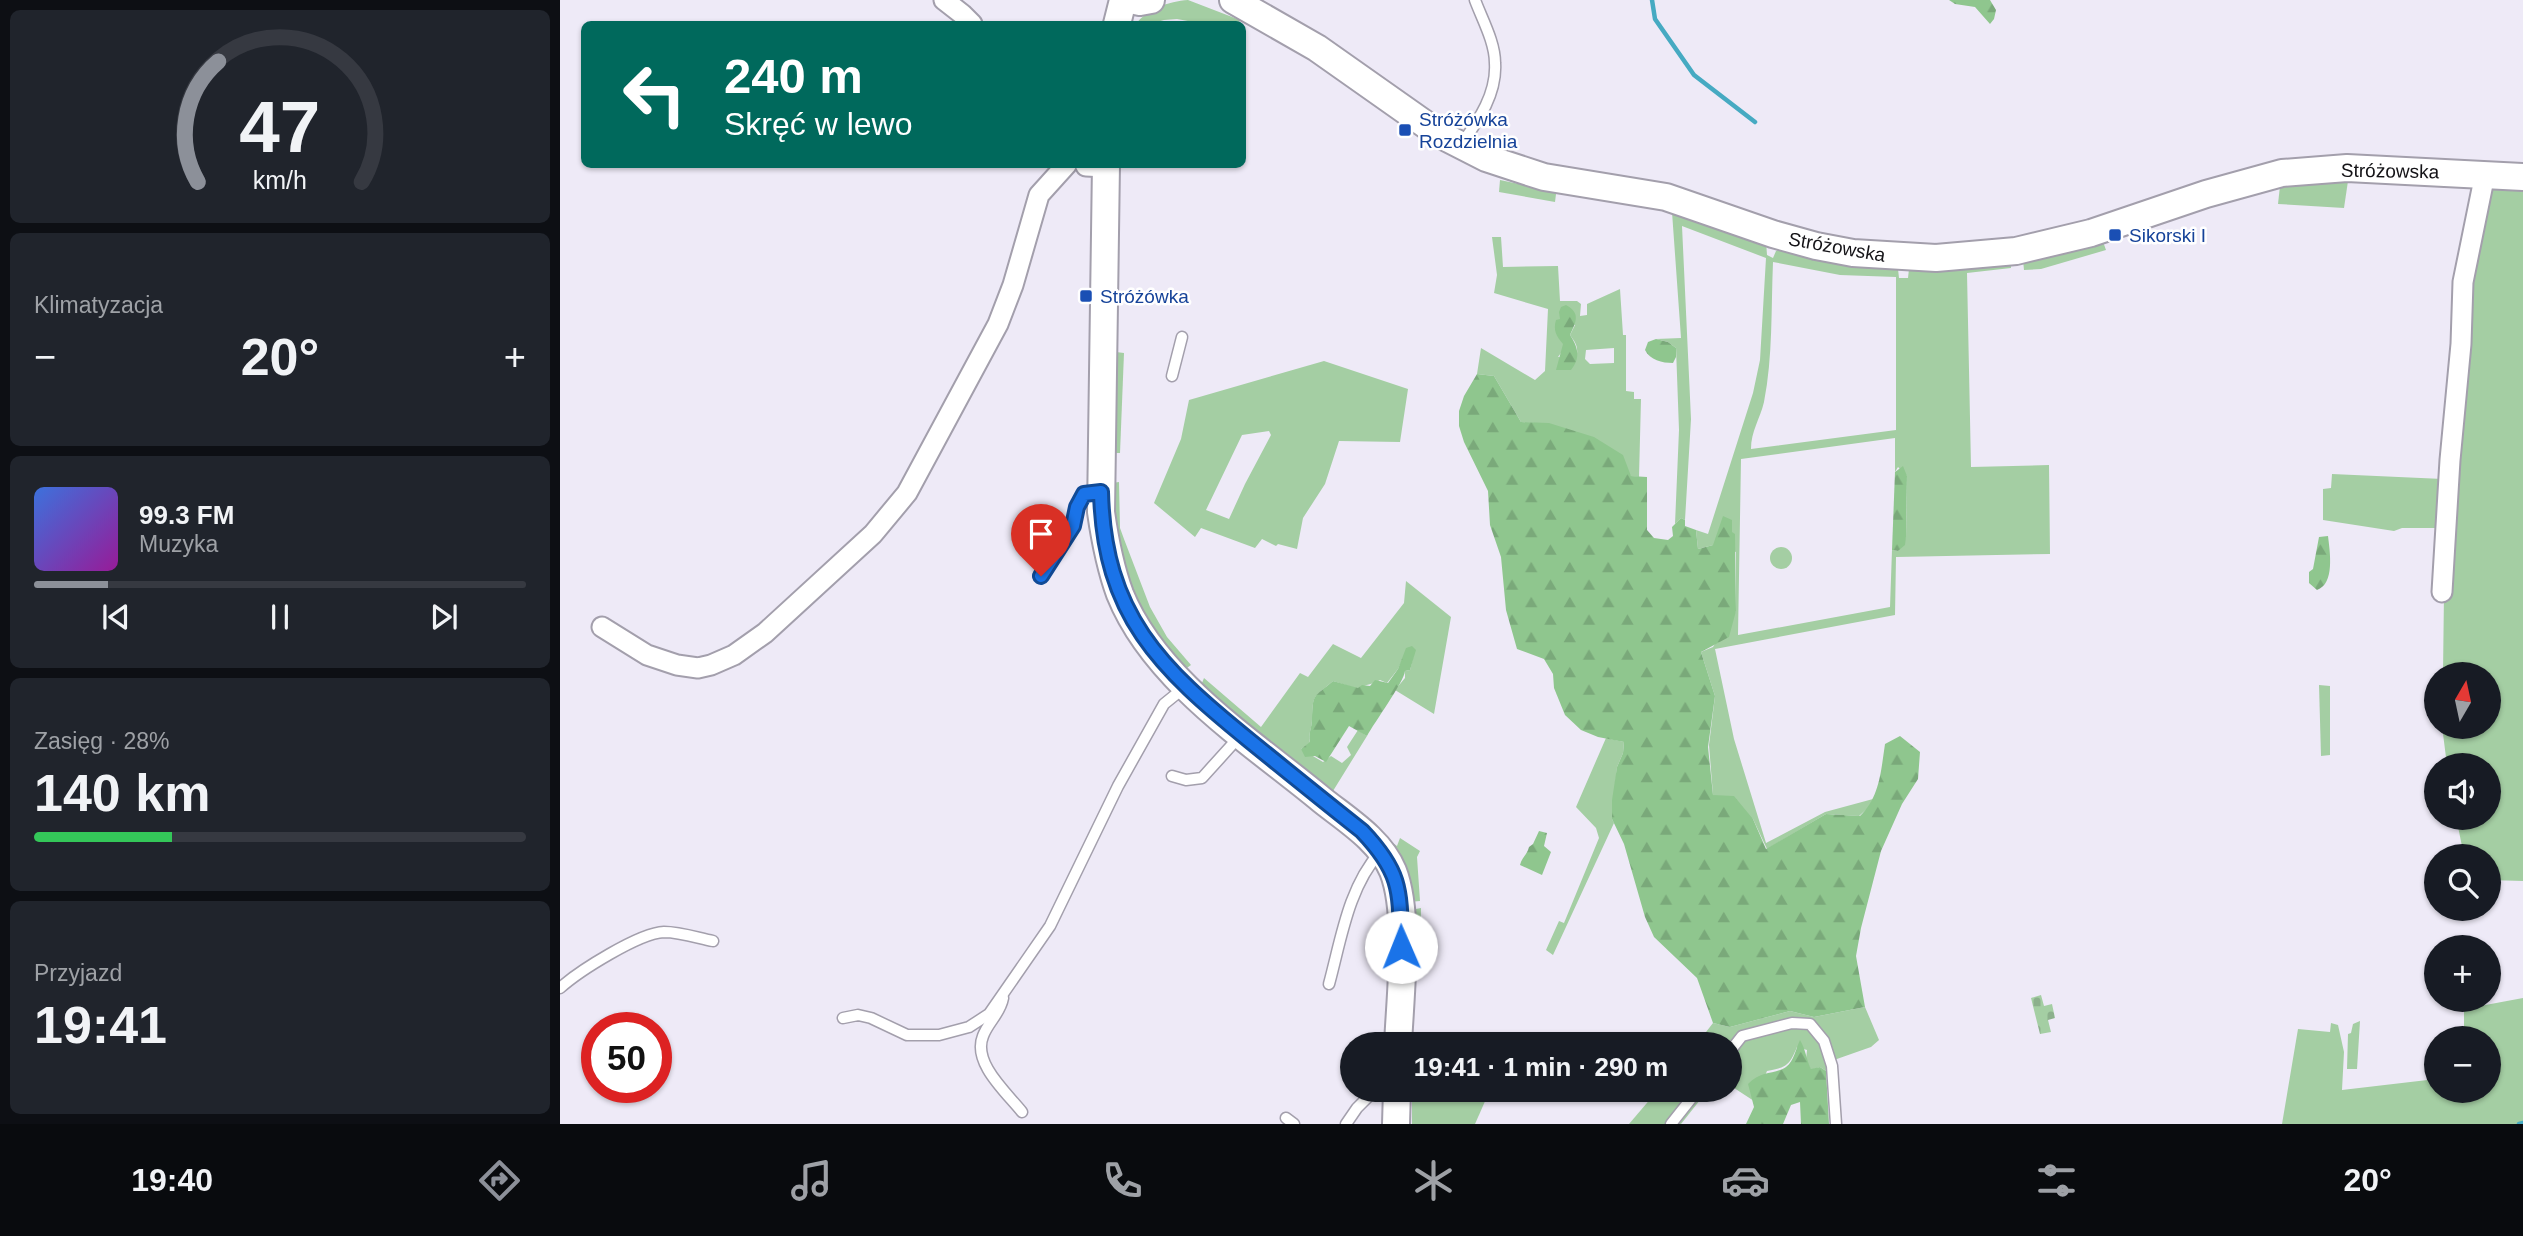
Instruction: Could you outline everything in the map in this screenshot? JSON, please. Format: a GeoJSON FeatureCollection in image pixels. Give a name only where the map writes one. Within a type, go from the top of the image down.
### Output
{"type":"FeatureCollection","features":[{"type":"Feature","properties":{"kind":"street"},"geometry":{"type":"LineString","coordinates":[[944,0],[969,21]]}},
{"type":"Feature","properties":{"kind":"street"},"geometry":{"type":"LineString","coordinates":[[1118,21],[1123,0]]}},
{"type":"Feature","properties":{"kind":"street"},"geometry":{"type":"LineString","coordinates":[[1131,0],[1151,0]]}},
{"type":"Feature","properties":{"kind":"street","name":"Stróżowska"},"geometry":{"type":"LineString","coordinates":[[1233,0],[1317,48],[1420,122],[1459,146],[1486,158],[1564,181],[1666,197],[1806,244],[1853,253],[1904,258],[1958,257],[2016,251],[2091,233],[2206,194],[2282,173],[2347,169],[2523,177]]}},
{"type":"Feature","properties":{"kind":"street"},"geometry":{"type":"LineString","coordinates":[[602,627],[647,655],[698,668],[711,665],[734,655],[765,633],[873,534],[907,493],[998,324],[1013,285],[1039,195],[1063,168]]}},
{"type":"Feature","properties":{"kind":"street"},"geometry":{"type":"LineString","coordinates":[[1099,168],[1101,492],[1108,555],[1120,594],[1147,643],[1185,687],[1362,831],[1381,851],[1393,871],[1401,906],[1399,1032]]}},
{"type":"Feature","properties":{"kind":"street"},"geometry":{"type":"LineString","coordinates":[[2442,592],[2450,460],[2461,344],[2463,282],[2486,174]]}},
{"type":"Feature","properties":{"kind":"street"},"geometry":{"type":"LineString","coordinates":[[1396,1102],[1396,1124]]}},
{"type":"Feature","properties":{"kind":"lane"},"geometry":{"type":"LineString","coordinates":[[1459,146],[1481,117],[1491,90],[1496,63],[1475,0]]}},
{"type":"Feature","properties":{"kind":"lane"},"geometry":{"type":"LineString","coordinates":[[1172,376],[1182,337]]}},
{"type":"Feature","properties":{"kind":"lane"},"geometry":{"type":"LineString","coordinates":[[1041,576],[1073,526],[1077,507],[1084,494],[1101,492]]}},
{"type":"Feature","properties":{"kind":"lane"},"geometry":{"type":"LineString","coordinates":[[843,1018],[858,1015],[871,1018],[907,1035],[939,1035],[969,1027],[989,1014],[1050,926],[1118,786],[1164,704],[1185,687]]}},
{"type":"Feature","properties":{"kind":"lane"},"geometry":{"type":"LineString","coordinates":[[1172,776],[1186,780],[1202,778],[1242,734]]}},
{"type":"Feature","properties":{"kind":"lane"},"geometry":{"type":"LineString","coordinates":[[1329,984],[1348,912],[1363,873],[1381,851]]}},
{"type":"Feature","properties":{"kind":"lane"},"geometry":{"type":"LineString","coordinates":[[560,988],[572,977],[637,940],[664,932],[713,941]]}},
{"type":"Feature","properties":{"kind":"lane"},"geometry":{"type":"LineString","coordinates":[[1005,990],[1001,1009],[982,1037],[981,1055],[987,1068],[1022,1112]]}},
{"type":"Feature","properties":{"kind":"lane"},"geometry":{"type":"LineString","coordinates":[[1742,1036],[1793,1023],[1810,1024],[1824,1041],[1832,1066],[1836,1124]]}},
{"type":"Feature","properties":{"kind":"lane"},"geometry":{"type":"LineString","coordinates":[[1346,1124],[1363,1102]]}},
{"type":"Feature","properties":{"kind":"lane"},"geometry":{"type":"LineString","coordinates":[[1671,1124],[1688,1102]]}},
{"type":"Feature","properties":{"kind":"green space"},"geometry":{"type":"Polygon","coordinates":[[[1188,0],[1240,20],[1138,21],[1146,14],[1173,2],[1188,0]]]}},
{"type":"Feature","properties":{"kind":"green space"},"geometry":{"type":"Polygon","coordinates":[[[1949,0],[1990,0],[1996,10],[1994,19],[1990,24],[1975,7],[1955,4],[1949,0]]]}},
{"type":"Feature","properties":{"kind":"green space"},"geometry":{"type":"Polygon","coordinates":[[[1500,180],[1552,191],[1556,194],[1555,202],[1499,192],[1500,180]]]}},
{"type":"Feature","properties":{"kind":"green space"},"geometry":{"type":"Polygon","coordinates":[[[2348,181],[2344,208],[2278,204],[2280,186],[2348,181]]]}},
{"type":"Feature","properties":{"kind":"green space"},"geometry":{"type":"Polygon","coordinates":[[[2486,186],[2523,188],[2523,881],[2501,880],[2501,844],[2462,844],[2459,830],[2501,830],[2501,753],[2445,753],[2444,739],[2501,739],[2501,662],[2443,662],[2444,592],[2464,341],[2486,186]]]}},
{"type":"Feature","properties":{"kind":"green space"},"geometry":{"type":"Polygon","coordinates":[[[1672,212],[1766,241],[1767,255],[1773,258],[1776,251],[1782,248],[1898,269],[1899,278],[1908,278],[1909,269],[2011,263],[2011,268],[1967,273],[1971,467],[2049,465],[2050,554],[1896,557],[1895,615],[1715,649],[1734,739],[1766,843],[1825,812],[1873,799],[1859,816],[1826,814],[1767,849],[1753,819],[1713,795],[1709,745],[1715,696],[1701,652],[1713,647],[1736,611],[1736,552],[1713,545],[1698,549],[1696,530],[1708,534],[1753,393],[1760,360],[1766,258],[1682,226],[1691,419],[1685,520],[1681,518],[1675,524],[1679,430],[1676,348],[1668,342],[1656,339],[1681,338],[1672,212]],[[1773,262],[1767,385],[1752,436],[1751,449],[1896,430],[1896,277],[1840,275],[1773,262]],[[1895,438],[1741,459],[1738,635],[1890,607],[1892,550],[1898,551],[1906,537],[1907,476],[1898,467],[1895,472],[1895,438]]]}},
{"type":"Feature","properties":{"kind":"green space"},"geometry":{"type":"Polygon","coordinates":[[[1492,237],[1501,237],[1503,267],[1558,266],[1560,301],[1577,301],[1581,304],[1580,316],[1587,315],[1587,304],[1620,289],[1623,335],[1626,335],[1626,391],[1634,392],[1634,399],[1641,399],[1639,477],[1631,476],[1549,424],[1521,422],[1494,376],[1477,374],[1481,348],[1535,380],[1545,371],[1548,309],[1494,293],[1497,275],[1492,237]],[[1561,319],[1564,349],[1558,357],[1576,358],[1576,346],[1570,335],[1575,325],[1561,319]],[[1614,348],[1586,350],[1585,359],[1590,364],[1614,363],[1614,348]]]}},
{"type":"Feature","properties":{"kind":"green space"},"geometry":{"type":"Polygon","coordinates":[[[2102,239],[2106,250],[2041,269],[2024,270],[2023,260],[2102,239]]]}},
{"type":"Feature","properties":{"kind":"green space"},"geometry":{"type":"Polygon","coordinates":[[[1566,305],[1575,315],[1570,335],[1577,357],[1571,370],[1556,370],[1563,344],[1556,333],[1555,324],[1556,320],[1560,319],[1561,307],[1566,305]]]}},
{"type":"Feature","properties":{"kind":"green space"},"geometry":{"type":"Polygon","coordinates":[[[1656,339],[1668,342],[1676,348],[1673,363],[1657,360],[1647,353],[1645,350],[1648,342],[1656,339]]]}},
{"type":"Feature","properties":{"kind":"green space"},"geometry":{"type":"Polygon","coordinates":[[[1116,352],[1124,353],[1120,453],[1116,453],[1112,448],[1116,352]]]}},
{"type":"Feature","properties":{"kind":"green space"},"geometry":{"type":"Polygon","coordinates":[[[1324,361],[1408,389],[1400,442],[1339,441],[1325,484],[1303,518],[1297,549],[1278,544],[1276,546],[1262,539],[1255,548],[1201,528],[1195,537],[1154,503],[1181,439],[1189,400],[1324,361]],[[1269,431],[1242,435],[1206,510],[1229,519],[1271,435],[1269,431]]]}},
{"type":"Feature","properties":{"kind":"green space"},"geometry":{"type":"Polygon","coordinates":[[[1477,374],[1494,376],[1521,422],[1549,423],[1594,437],[1623,455],[1631,476],[1647,477],[1647,530],[1654,538],[1668,540],[1673,536],[1672,527],[1681,518],[1685,520],[1685,526],[1696,530],[1698,549],[1713,545],[1723,516],[1732,520],[1732,532],[1735,534],[1736,611],[1729,637],[1701,652],[1715,696],[1708,747],[1713,795],[1734,796],[1753,819],[1766,849],[1826,814],[1860,816],[1876,792],[1885,744],[1900,736],[1920,752],[1918,779],[1902,804],[1881,851],[1861,928],[1856,956],[1865,1007],[1814,1017],[1790,1011],[1730,1027],[1713,1023],[1697,978],[1654,937],[1645,917],[1624,844],[1612,819],[1617,767],[1624,742],[1598,737],[1581,730],[1565,715],[1554,688],[1553,674],[1544,659],[1517,649],[1506,610],[1501,557],[1490,525],[1488,491],[1459,426],[1459,411],[1464,396],[1477,374]]]}},
{"type":"Feature","properties":{"kind":"green space"},"geometry":{"type":"Polygon","coordinates":[[[1903,466],[1907,476],[1906,537],[1905,545],[1898,551],[1892,550],[1895,472],[1903,466]]]}},
{"type":"Feature","properties":{"kind":"green space"},"geometry":{"type":"Polygon","coordinates":[[[2332,474],[2443,479],[2441,528],[2402,528],[2394,531],[2323,520],[2323,489],[2331,488],[2332,474]]]}},
{"type":"Feature","properties":{"kind":"green space"},"geometry":{"type":"Polygon","coordinates":[[[1119,482],[1120,528],[1150,607],[1167,637],[1191,665],[1184,670],[1177,664],[1135,600],[1115,544],[1112,483],[1119,482]]]}},
{"type":"Feature","properties":{"kind":"green space"},"geometry":{"type":"Polygon","coordinates":[[[2328,536],[2329,574],[2323,587],[2317,590],[2309,583],[2309,572],[2313,569],[2319,537],[2328,536]]]}},
{"type":"Feature","properties":{"kind":"green space"},"geometry":{"type":"Polygon","coordinates":[[[1781,547],[1789,550],[1792,558],[1789,566],[1781,569],[1773,566],[1770,558],[1773,550],[1781,547]]]}},
{"type":"Feature","properties":{"kind":"green space"},"geometry":{"type":"Polygon","coordinates":[[[1406,581],[1451,617],[1434,714],[1395,690],[1405,678],[1405,671],[1410,670],[1414,654],[1406,652],[1387,683],[1380,680],[1358,689],[1333,681],[1318,694],[1313,705],[1310,743],[1301,749],[1323,762],[1331,756],[1342,763],[1351,755],[1347,747],[1358,730],[1367,736],[1333,791],[1385,836],[1200,688],[1204,678],[1261,727],[1300,673],[1308,677],[1333,644],[1361,658],[1404,603],[1406,581]]]}},
{"type":"Feature","properties":{"kind":"green space"},"geometry":{"type":"Polygon","coordinates":[[[1412,646],[1416,650],[1410,670],[1405,671],[1367,736],[1349,726],[1326,762],[1315,756],[1305,757],[1301,749],[1310,742],[1313,704],[1318,694],[1333,681],[1358,688],[1362,685],[1370,686],[1375,680],[1388,683],[1398,669],[1406,648],[1412,646]]]}},
{"type":"Feature","properties":{"kind":"green space"},"geometry":{"type":"Polygon","coordinates":[[[2319,685],[2330,686],[2330,755],[2321,756],[2319,685]]]}},
{"type":"Feature","properties":{"kind":"green space"},"geometry":{"type":"Polygon","coordinates":[[[1606,738],[1624,742],[1617,767],[1612,819],[1614,823],[1553,955],[1546,950],[1559,921],[1564,923],[1599,838],[1596,828],[1576,807],[1606,738]]]}},
{"type":"Feature","properties":{"kind":"green space"},"geometry":{"type":"Polygon","coordinates":[[[1539,831],[1547,833],[1544,846],[1551,852],[1542,875],[1520,865],[1539,831]]]}},
{"type":"Feature","properties":{"kind":"green space"},"geometry":{"type":"Polygon","coordinates":[[[1400,838],[1420,851],[1417,857],[1420,901],[1409,902],[1389,846],[1390,841],[1397,846],[1400,838]]]}},
{"type":"Feature","properties":{"kind":"green space"},"geometry":{"type":"Polygon","coordinates":[[[1421,908],[1420,975],[1410,973],[1411,910],[1421,908]]]}},
{"type":"Feature","properties":{"kind":"green space"},"geometry":{"type":"Polygon","coordinates":[[[2041,995],[2044,1006],[2052,1004],[2055,1018],[2048,1020],[2051,1032],[2040,1034],[2031,998],[2041,995]]]}},
{"type":"Feature","properties":{"kind":"green space"},"geometry":{"type":"Polygon","coordinates":[[[2523,998],[2523,1124],[2282,1124],[2298,1029],[2330,1032],[2331,1023],[2338,1025],[2344,1052],[2342,1090],[2424,1080],[2424,1103],[2501,1103],[2501,1026],[2464,1026],[2464,1012],[2501,1012],[2501,1002],[2523,998]]]}},
{"type":"Feature","properties":{"kind":"green space"},"geometry":{"type":"Polygon","coordinates":[[[1865,1007],[1879,1040],[1871,1047],[1834,1060],[1826,1071],[1820,1067],[1811,1070],[1806,1060],[1807,1050],[1797,1047],[1786,1065],[1767,1071],[1754,1101],[1742,1093],[1742,1032],[1706,1032],[1713,1023],[1730,1027],[1790,1011],[1814,1017],[1865,1007]]]}},
{"type":"Feature","properties":{"kind":"green space"},"geometry":{"type":"Polygon","coordinates":[[[2360,1021],[2357,1069],[2347,1069],[2348,1034],[2351,1033],[2353,1024],[2360,1021]]]}},
{"type":"Feature","properties":{"kind":"green space"},"geometry":{"type":"Polygon","coordinates":[[[1800,1040],[1811,1069],[1820,1067],[1826,1071],[1829,1124],[1801,1124],[1800,1102],[1791,1105],[1783,1124],[1746,1124],[1754,1107],[1748,1084],[1758,1077],[1786,1067],[1800,1040]]]}},
{"type":"Feature","properties":{"kind":"green space"},"geometry":{"type":"Polygon","coordinates":[[[1412,1102],[1485,1102],[1475,1124],[1412,1124],[1412,1102]]]}},
{"type":"Feature","properties":{"kind":"green space"},"geometry":{"type":"Polygon","coordinates":[[[1648,1102],[1698,1102],[1681,1124],[1629,1124],[1648,1102]]]}},
{"type":"Feature","properties":{"kind":"waterway"},"geometry":{"type":"LineString","coordinates":[[1652,0],[1655,19],[1694,75],[1755,122]]}},
{"type":"Feature","properties":{"kind":"waterway"},"geometry":{"type":"LineString","coordinates":[[2519,1124],[2523,1123]]}},
{"type":"Feature","properties":{"kind":"place","name":"Stróżówka Rozdzielnia"},"geometry":{"type":"Point","coordinates":[1405,130]}},
{"type":"Feature","properties":{"kind":"place","name":"Sikorski I"},"geometry":{"type":"Point","coordinates":[2115,235]}},
{"type":"Feature","properties":{"kind":"place","name":"Stróżówka"},"geometry":{"type":"Point","coordinates":[1086,296]}},
{"type":"Feature","properties":{"kind":"route"},"geometry":{"type":"LineString","coordinates":[[1041,576],[1073,526],[1077,507],[1084,494],[1101,492],[1101,512],[1108,555],[1120,594],[1147,643],[1185,687],[1362,831],[1381,851],[1393,871],[1397,885],[1401,906],[1401,947]]}}]}
